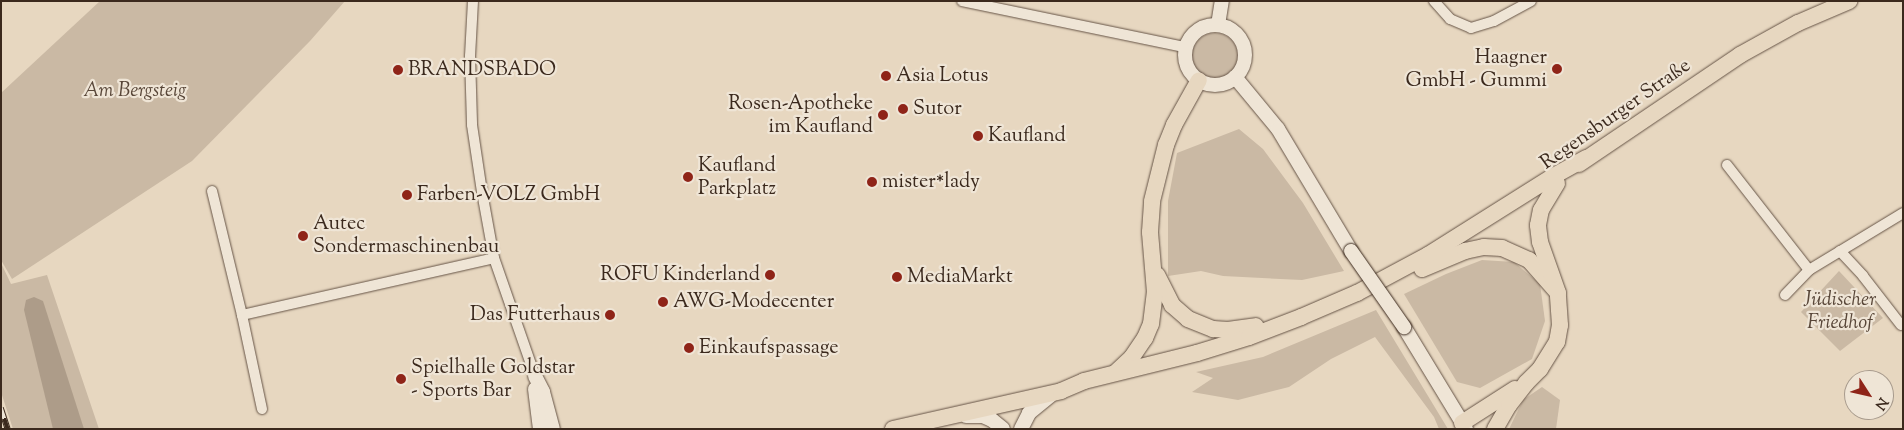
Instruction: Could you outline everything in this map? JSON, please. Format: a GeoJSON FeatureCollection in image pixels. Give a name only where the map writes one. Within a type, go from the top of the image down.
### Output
{"type":"FeatureCollection","features":[{"type":"Feature","properties":{"kind":"main road"},"geometry":{"type":"LineString","coordinates":[[1218,25],[1222,1]]}},
{"type":"Feature","properties":{"kind":"main road","name":"Regensburger Straße"},"geometry":{"type":"LineString","coordinates":[[1412,273],[1557,182],[1586,158],[1740,55],[1798,23],[1849,1]]}},
{"type":"Feature","properties":{"kind":"main road"},"geometry":{"type":"LineString","coordinates":[[1218,25],[1230,29],[1243,44],[1245,53],[1244,63],[1235,77],[1223,84],[1213,85],[1199,80],[1189,70],[1185,61],[1185,47],[1193,33],[1201,27],[1218,25]]}},
{"type":"Feature","properties":{"kind":"main road"},"geometry":{"type":"LineString","coordinates":[[1235,77],[1278,129],[1351,251],[1404,327],[1464,426],[1526,383]]}},
{"type":"Feature","properties":{"kind":"main road"},"geometry":{"type":"LineString","coordinates":[[1114,374],[1132,357],[1145,338],[1150,324],[1155,292],[1150,224],[1158,172],[1174,125],[1199,80]]}},
{"type":"Feature","properties":{"kind":"main road"},"geometry":{"type":"LineString","coordinates":[[1021,429],[1029,413],[1058,391],[1084,381],[1197,353],[1249,337],[1357,293],[1428,255],[1552,176],[1586,158]]}},
{"type":"Feature","properties":{"kind":"main road"},"geometry":{"type":"LineString","coordinates":[[1495,429],[1508,405],[1540,369],[1557,342],[1560,325],[1558,293],[1540,242],[1538,225],[1541,210],[1557,182]]}},
{"type":"Feature","properties":{"kind":"main road"},"geometry":{"type":"LineString","coordinates":[[892,429],[1058,391],[1087,388],[1198,361],[1287,332],[1366,298],[1412,273],[1465,251],[1484,247],[1502,248],[1529,260],[1558,293]]}},
{"type":"Feature","properties":{"kind":"main road"},"geometry":{"type":"LineString","coordinates":[[1152,263],[1172,305],[1188,319],[1213,329],[1242,328],[1300,317]]}},
{"type":"Feature","properties":{"kind":"main road"},"geometry":{"type":"LineString","coordinates":[[535,376],[540,429]]}},
{"type":"Feature","properties":{"kind":"main road"},"geometry":{"type":"LineString","coordinates":[[535,376],[553,429]]}},
{"type":"Feature","properties":{"kind":"main road"},"geometry":{"type":"LineString","coordinates":[[948,416],[983,416],[992,420],[1003,429]]}},
{"type":"Feature","properties":{"kind":"street"},"geometry":{"type":"LineString","coordinates":[[473,1],[470,56],[472,125],[494,258],[535,376]]}},
{"type":"Feature","properties":{"kind":"street"},"geometry":{"type":"LineString","coordinates":[[962,1],[1185,47]]}},
{"type":"Feature","properties":{"kind":"street"},"geometry":{"type":"LineString","coordinates":[[1434,1],[1450,19],[1470,28],[1494,21],[1531,1]]}},
{"type":"Feature","properties":{"kind":"street"},"geometry":{"type":"LineString","coordinates":[[1727,165],[1809,270]]}},
{"type":"Feature","properties":{"kind":"street"},"geometry":{"type":"LineString","coordinates":[[212,191],[242,315],[262,409]]}},
{"type":"Feature","properties":{"kind":"street"},"geometry":{"type":"LineString","coordinates":[[1785,295],[1809,270],[1903,213]]}},
{"type":"Feature","properties":{"kind":"street"},"geometry":{"type":"LineString","coordinates":[[1840,251],[1863,276],[1901,324]]}},
{"type":"Feature","properties":{"kind":"street"},"geometry":{"type":"LineString","coordinates":[[242,315],[494,258]]}},
{"type":"Feature","properties":{"kind":"green space","name":"Am Bergsteig"},"geometry":{"type":"Polygon","coordinates":[[[100,1],[345,1],[310,41],[192,161],[12,279],[1,260],[1,93],[100,1]]]}},
{"type":"Feature","properties":{"kind":"green space"},"geometry":{"type":"Polygon","coordinates":[[[1215,33],[1228,37],[1234,43],[1238,56],[1234,69],[1228,75],[1215,79],[1202,75],[1196,69],[1192,56],[1196,43],[1202,37],[1215,33]]]}},
{"type":"Feature","properties":{"kind":"green space"},"geometry":{"type":"Polygon","coordinates":[[[1239,129],[1263,149],[1303,203],[1344,271],[1302,280],[1223,276],[1201,271],[1168,276],[1168,201],[1177,153],[1239,129]]]}},
{"type":"Feature","properties":{"kind":"green space"},"geometry":{"type":"Polygon","coordinates":[[[1482,260],[1514,262],[1540,284],[1545,321],[1532,359],[1480,388],[1457,382],[1404,294],[1446,274],[1482,260]]]}},
{"type":"Feature","properties":{"kind":"green space"},"geometry":{"type":"Polygon","coordinates":[[[1,263],[11,284],[47,275],[99,429],[13,429],[1,392],[1,263]]]}},
{"type":"Feature","properties":{"kind":"green space","name":"Jüdischer Friedhof"},"geometry":{"type":"Polygon","coordinates":[[[1839,271],[1883,318],[1840,351],[1801,312],[1839,271]]]}},
{"type":"Feature","properties":{"kind":"green space"},"geometry":{"type":"Polygon","coordinates":[[[1376,310],[1448,429],[1439,429],[1434,417],[1375,337],[1331,359],[1289,387],[1238,400],[1192,392],[1213,378],[1196,372],[1263,357],[1376,310]]]}},
{"type":"Feature","properties":{"kind":"green space"},"geometry":{"type":"Polygon","coordinates":[[[1542,387],[1560,400],[1556,429],[1509,429],[1523,400],[1542,387]]]}},
{"type":"Feature","properties":{"kind":"shaded area"},"geometry":{"type":"Polygon","coordinates":[[[34,297],[43,301],[84,429],[53,429],[24,310],[26,300],[34,297]]]}},
{"type":"Feature","properties":{"kind":"railway"},"geometry":{"type":"LineString","coordinates":[[1,408],[8,429]]}},
{"type":"Feature","properties":{"kind":"place","name":"Haagner GmbH - Gummi"},"geometry":{"type":"Point","coordinates":[1557,69]}},
{"type":"Feature","properties":{"kind":"place","name":"BRANDSBADO"},"geometry":{"type":"Point","coordinates":[398,70]}},
{"type":"Feature","properties":{"kind":"place","name":"Asia Lotus"},"geometry":{"type":"Point","coordinates":[886,76]}},
{"type":"Feature","properties":{"kind":"place","name":"Sutor"},"geometry":{"type":"Point","coordinates":[903,109]}},
{"type":"Feature","properties":{"kind":"place","name":"Rosen-Apotheke im Kaufland"},"geometry":{"type":"Point","coordinates":[883,115]}},
{"type":"Feature","properties":{"kind":"place","name":"Kaufland"},"geometry":{"type":"Point","coordinates":[978,136]}},
{"type":"Feature","properties":{"kind":"place","name":"Kaufland Parkplatz"},"geometry":{"type":"Point","coordinates":[688,177]}},
{"type":"Feature","properties":{"kind":"place","name":"mister*lady"},"geometry":{"type":"Point","coordinates":[872,182]}},
{"type":"Feature","properties":{"kind":"place","name":"Farben-VOLZ GmbH"},"geometry":{"type":"Point","coordinates":[407,195]}},
{"type":"Feature","properties":{"kind":"place","name":"Autec Sondermaschinenbau"},"geometry":{"type":"Point","coordinates":[303,236]}},
{"type":"Feature","properties":{"kind":"place","name":"ROFU Kinderland"},"geometry":{"type":"Point","coordinates":[770,275]}},
{"type":"Feature","properties":{"kind":"place","name":"MediaMarkt"},"geometry":{"type":"Point","coordinates":[897,277]}},
{"type":"Feature","properties":{"kind":"place","name":"AWG-Modecenter"},"geometry":{"type":"Point","coordinates":[663,302]}},
{"type":"Feature","properties":{"kind":"place","name":"Das Futterhaus"},"geometry":{"type":"Point","coordinates":[610,315]}},
{"type":"Feature","properties":{"kind":"place","name":"Einkaufspassage"},"geometry":{"type":"Point","coordinates":[689,348]}},
{"type":"Feature","properties":{"kind":"place","name":"Spielhalle Goldstar - Sports Bar"},"geometry":{"type":"Point","coordinates":[401,379]}}]}
